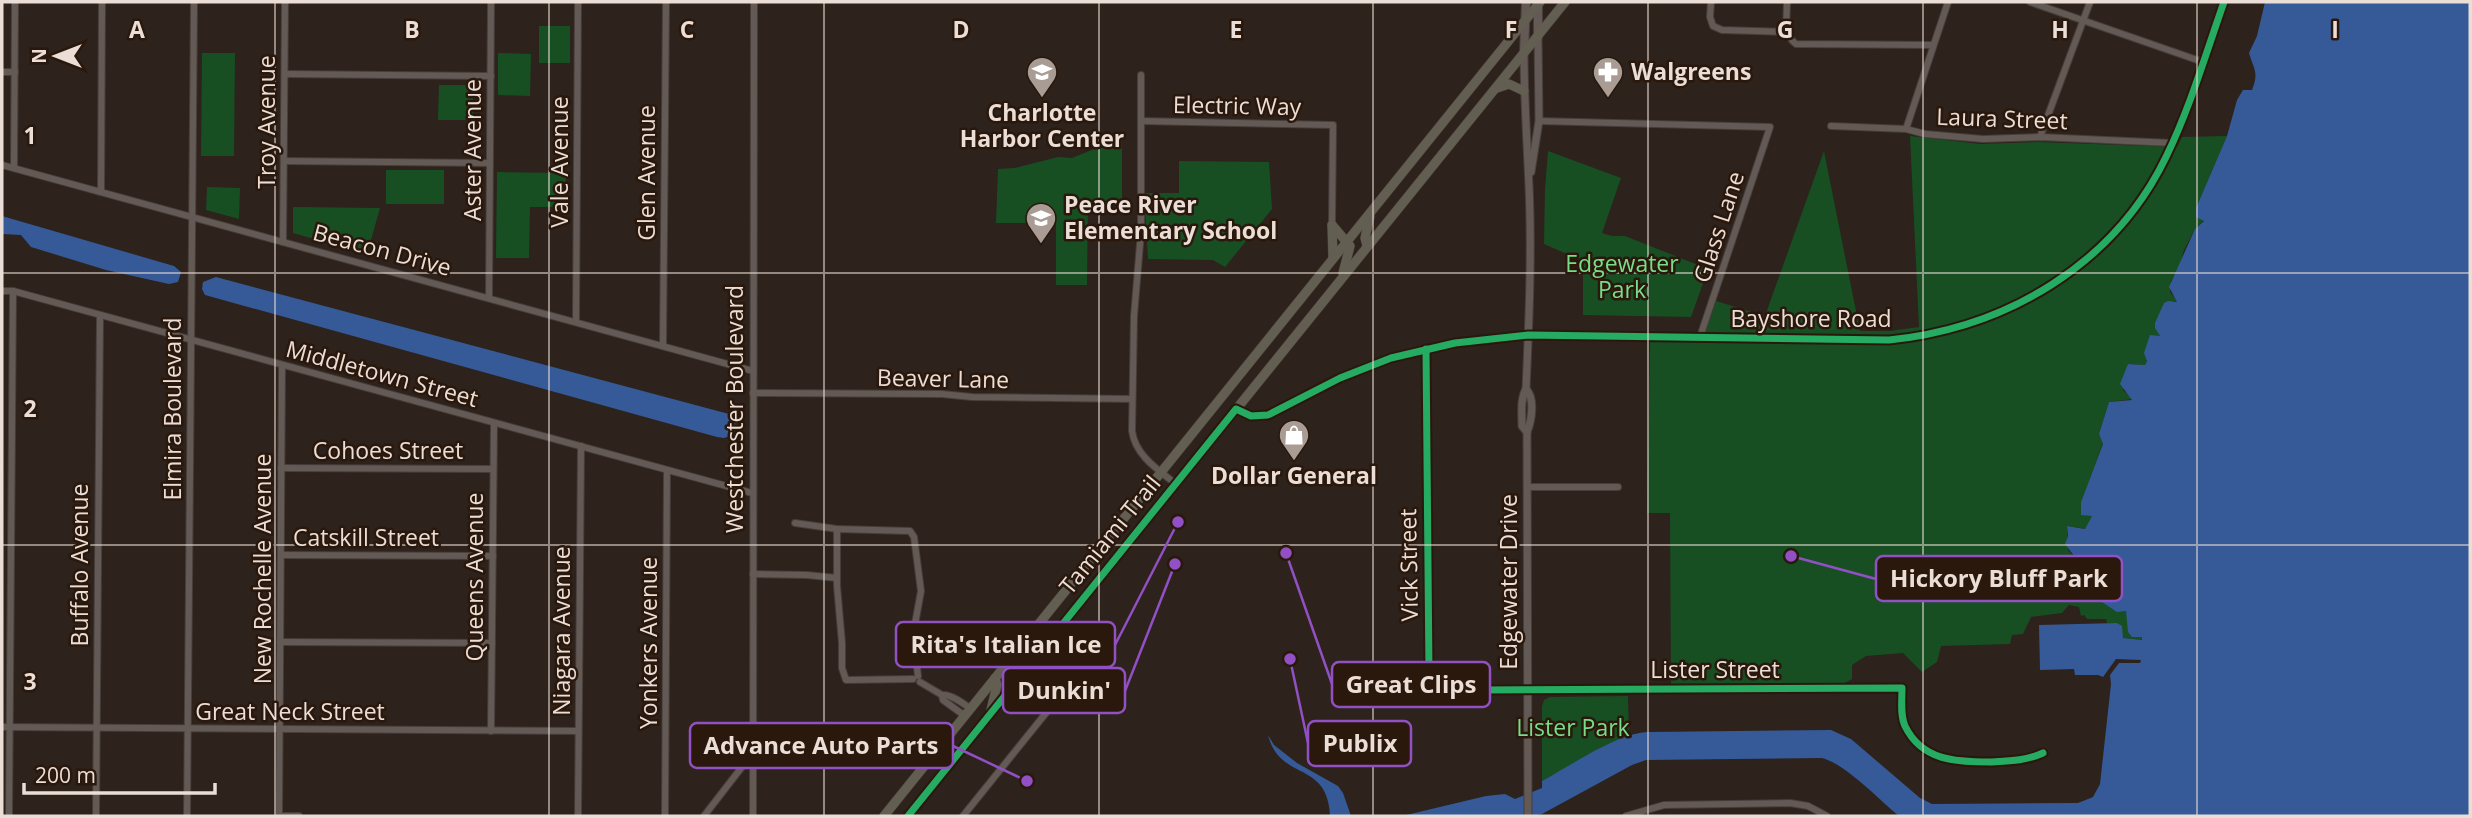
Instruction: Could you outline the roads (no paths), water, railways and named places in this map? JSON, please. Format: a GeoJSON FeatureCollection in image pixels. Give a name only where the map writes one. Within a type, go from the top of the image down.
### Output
{"type":"FeatureCollection","features":[{"type":"Feature","properties":{"kind":"main road"},"geometry":{"type":"LineString","coordinates":[[1524,52],[1526,2]]}},
{"type":"Feature","properties":{"kind":"main road","name":"Tamiami Trail"},"geometry":{"type":"LineString","coordinates":[[908,816],[1564,2]]}},
{"type":"Feature","properties":{"kind":"main road"},"geometry":{"type":"LineString","coordinates":[[1538,36],[1539,3]]}},
{"type":"Feature","properties":{"kind":"main road","name":"Tamiami Trail"},"geometry":{"type":"LineString","coordinates":[[884,816],[1539,3]]}},
{"type":"Feature","properties":{"kind":"main road"},"geometry":{"type":"LineString","coordinates":[[1495,88],[1509,84],[1524,91]]}},
{"type":"Feature","properties":{"kind":"main road"},"geometry":{"type":"LineString","coordinates":[[1367,246],[1366,229],[1372,211]]}},
{"type":"Feature","properties":{"kind":"main road"},"geometry":{"type":"LineString","coordinates":[[1332,225],[1347,241],[1350,253],[1342,278]]}},
{"type":"Feature","properties":{"kind":"main road"},"geometry":{"type":"LineString","coordinates":[[1332,225],[1333,259]]}},
{"type":"Feature","properties":{"kind":"main road"},"geometry":{"type":"LineString","coordinates":[[1012,687],[1023,644]]}},
{"type":"Feature","properties":{"kind":"main road"},"geometry":{"type":"LineString","coordinates":[[990,715],[996,692],[995,678]]}},
{"type":"Feature","properties":{"kind":"street"},"geometry":{"type":"LineString","coordinates":[[14,168],[15,2]]}},
{"type":"Feature","properties":{"kind":"street"},"geometry":{"type":"LineString","coordinates":[[101,192],[102,2]]}},
{"type":"Feature","properties":{"kind":"street","name":"Elmira Boulevard"},"geometry":{"type":"LineString","coordinates":[[187,816],[194,2]]}},
{"type":"Feature","properties":{"kind":"street","name":"Troy Avenue"},"geometry":{"type":"LineString","coordinates":[[283,242],[285,2]]}},
{"type":"Feature","properties":{"kind":"street","name":"Aster Avenue"},"geometry":{"type":"LineString","coordinates":[[489,298],[491,2]]}},
{"type":"Feature","properties":{"kind":"street","name":"Vale Avenue"},"geometry":{"type":"LineString","coordinates":[[576,322],[578,2]]}},
{"type":"Feature","properties":{"kind":"street","name":"Glen Avenue"},"geometry":{"type":"LineString","coordinates":[[663,345],[666,2]]}},
{"type":"Feature","properties":{"kind":"street","name":"Westchester Boulevard"},"geometry":{"type":"LineString","coordinates":[[753,816],[754,2]]}},
{"type":"Feature","properties":{"kind":"street"},"geometry":{"type":"LineString","coordinates":[[1711,2],[1710,17],[1713,26],[1722,30],[1787,32]]}},
{"type":"Feature","properties":{"kind":"street"},"geometry":{"type":"LineString","coordinates":[[1787,2],[1787,32],[1789,40],[1796,44],[1933,45]]}},
{"type":"Feature","properties":{"kind":"street"},"geometry":{"type":"LineString","coordinates":[[1906,129],[1948,2]]}},
{"type":"Feature","properties":{"kind":"street"},"geometry":{"type":"LineString","coordinates":[[2030,2],[2203,62]]}},
{"type":"Feature","properties":{"kind":"street"},"geometry":{"type":"LineString","coordinates":[[2040,137],[2090,2]]}},
{"type":"Feature","properties":{"kind":"street","name":"Bayshore Road"},"geometry":{"type":"LineString","coordinates":[[1236,409],[1251,416],[1268,415],[1340,378],[1391,358],[1483,338],[1528,335],[1889,340],[1939,333],[2000,313],[2063,278],[2110,237],[2141,199],[2166,158],[2224,2]]}},
{"type":"Feature","properties":{"kind":"street","name":"Edgewater Drive"},"geometry":{"type":"LineString","coordinates":[[1529,187],[1539,121],[1538,36]]}},
{"type":"Feature","properties":{"kind":"street","name":"Edgewater Drive"},"geometry":{"type":"LineString","coordinates":[[1524,52],[1529,187],[1526,389],[1530,394],[1531,408],[1531,424],[1527,432],[1528,816]]}},
{"type":"Feature","properties":{"kind":"street"},"geometry":{"type":"LineString","coordinates":[[2,72],[15,72]]}},
{"type":"Feature","properties":{"kind":"street"},"geometry":{"type":"LineString","coordinates":[[285,74],[491,76]]}},
{"type":"Feature","properties":{"kind":"street"},"geometry":{"type":"LineString","coordinates":[[1141,75],[1141,232],[1135,305],[1133,439],[1142,455],[1176,484]]}},
{"type":"Feature","properties":{"kind":"street","name":"Electric Way"},"geometry":{"type":"LineString","coordinates":[[1141,121],[1333,125],[1332,225]]}},
{"type":"Feature","properties":{"kind":"street","name":"Glass Lane"},"geometry":{"type":"LineString","coordinates":[[1539,121],[1770,127],[1700,337]]}},
{"type":"Feature","properties":{"kind":"street","name":"Laura Street"},"geometry":{"type":"LineString","coordinates":[[1831,126],[1906,129],[1925,134],[1983,139],[2040,137],[2172,143]]}},
{"type":"Feature","properties":{"kind":"street"},"geometry":{"type":"LineString","coordinates":[[284,161],[490,163]]}},
{"type":"Feature","properties":{"kind":"street","name":"Beacon Drive"},"geometry":{"type":"LineString","coordinates":[[2,165],[753,371]]}},
{"type":"Feature","properties":{"kind":"street","name":"Middletown Street"},"geometry":{"type":"LineString","coordinates":[[2,291],[13,291],[752,493]]}},
{"type":"Feature","properties":{"kind":"street"},"geometry":{"type":"LineString","coordinates":[[6,815],[13,291]]}},
{"type":"Feature","properties":{"kind":"street","name":"Buffalo Avenue"},"geometry":{"type":"LineString","coordinates":[[96,816],[100,315]]}},
{"type":"Feature","properties":{"kind":"street","name":"Vick Street"},"geometry":{"type":"LineString","coordinates":[[1426,349],[1429,674],[1435,685],[1445,690],[1528,690]]}},
{"type":"Feature","properties":{"kind":"street","name":"New Rochelle Avenue"},"geometry":{"type":"LineString","coordinates":[[279,816],[282,365]]}},
{"type":"Feature","properties":{"kind":"street"},"geometry":{"type":"LineString","coordinates":[[2,378],[12,378]]}},
{"type":"Feature","properties":{"kind":"street","name":"Beaver Lane"},"geometry":{"type":"LineString","coordinates":[[753,393],[1132,399]]}},
{"type":"Feature","properties":{"kind":"street","name":"Queens Avenue"},"geometry":{"type":"LineString","coordinates":[[491,731],[494,423]]}},
{"type":"Feature","properties":{"kind":"street","name":"Niagara Avenue"},"geometry":{"type":"LineString","coordinates":[[578,816],[581,446]]}},
{"type":"Feature","properties":{"kind":"street"},"geometry":{"type":"LineString","coordinates":[[2,465],[11,466]]}},
{"type":"Feature","properties":{"kind":"street","name":"Cohoes Street"},"geometry":{"type":"LineString","coordinates":[[281,467],[493,469]]}},
{"type":"Feature","properties":{"kind":"street","name":"Yonkers Avenue"},"geometry":{"type":"LineString","coordinates":[[665,816],[667,470]]}},
{"type":"Feature","properties":{"kind":"street"},"geometry":{"type":"LineString","coordinates":[[1528,487],[1618,486]]}},
{"type":"Feature","properties":{"kind":"street"},"geometry":{"type":"LineString","coordinates":[[795,523],[837,529],[910,531],[914,537],[920,591],[913,635],[917,679]]}},
{"type":"Feature","properties":{"kind":"street"},"geometry":{"type":"LineString","coordinates":[[837,529],[837,578],[843,675],[846,680],[917,679],[942,695],[947,695],[968,712]]}},
{"type":"Feature","properties":{"kind":"street"},"geometry":{"type":"LineString","coordinates":[[2,552],[11,552]]}},
{"type":"Feature","properties":{"kind":"street","name":"Catskill Street"},"geometry":{"type":"LineString","coordinates":[[281,555],[493,556]]}},
{"type":"Feature","properties":{"kind":"street"},"geometry":{"type":"LineString","coordinates":[[752,574],[837,578]]}},
{"type":"Feature","properties":{"kind":"street"},"geometry":{"type":"LineString","coordinates":[[2,640],[10,640]]}},
{"type":"Feature","properties":{"kind":"street"},"geometry":{"type":"LineString","coordinates":[[280,642],[492,643]]}},
{"type":"Feature","properties":{"kind":"street"},"geometry":{"type":"LineString","coordinates":[[963,816],[1046,713],[1012,687]]}},
{"type":"Feature","properties":{"kind":"street","name":"Lister Street"},"geometry":{"type":"LineString","coordinates":[[1528,690],[1902,688],[1904,725],[1921,745],[1942,758],[1958,762],[2023,761],[2043,753]]}},
{"type":"Feature","properties":{"kind":"street","name":"Great Neck Street"},"geometry":{"type":"LineString","coordinates":[[6,727],[578,731]]}},
{"type":"Feature","properties":{"kind":"street"},"geometry":{"type":"LineString","coordinates":[[704,816],[753,752]]}},
{"type":"Feature","properties":{"kind":"street"},"geometry":{"type":"LineString","coordinates":[[1626,816],[1664,805],[1790,803],[1808,806],[1827,816]]}},
{"type":"Feature","properties":{"kind":"street"},"geometry":{"type":"LineString","coordinates":[[279,816],[299,816]]}},
{"type":"Feature","properties":{"kind":"water"},"geometry":{"type":"Polygon","coordinates":[[[2265,2],[2470,2],[2470,816],[1899,816],[1852,775],[1822,758],[1646,760],[1542,814],[1402,816],[1486,796],[1505,794],[1515,799],[1542,788],[1542,781],[1609,744],[1637,733],[1649,732],[1831,730],[1851,739],[1920,798],[1932,804],[2078,803],[2093,797],[2100,784],[2110,675],[2119,663],[2140,663],[2141,660],[2116,659],[2103,677],[2075,675],[2074,669],[2040,670],[2039,625],[2117,623],[2122,626],[2123,638],[2142,640],[2142,637],[2132,637],[2128,632],[2126,611],[2117,612],[2099,600],[2087,587],[2080,564],[2065,544],[2067,526],[2085,529],[2092,516],[2081,515],[2081,502],[2103,444],[2099,434],[2109,402],[2132,400],[2120,384],[2128,364],[2145,365],[2147,361],[2144,353],[2150,335],[2160,336],[2155,323],[2164,303],[2177,302],[2169,287],[2195,229],[2204,221],[2196,217],[2196,208],[2227,136],[2237,100],[2243,90],[2252,90],[2254,84],[2255,71],[2249,53],[2257,36],[2265,2]]]}},
{"type":"Feature","properties":{"kind":"water"},"geometry":{"type":"Polygon","coordinates":[[[2,216],[174,266],[181,272],[178,282],[169,284],[106,270],[31,247],[21,235],[2,234],[2,216]]]}},
{"type":"Feature","properties":{"kind":"water"},"geometry":{"type":"Polygon","coordinates":[[[216,277],[729,414],[738,418],[737,430],[733,435],[717,437],[205,295],[203,282],[216,277]]]}},
{"type":"Feature","properties":{"kind":"water"},"geometry":{"type":"Polygon","coordinates":[[[1268,735],[1274,745],[1297,763],[1338,786],[1351,816],[1330,816],[1327,798],[1321,786],[1313,778],[1282,760],[1268,735]]]}},
{"type":"Feature","properties":{"kind":"place","name":"Charlotte Harbor Center"},"geometry":{"type":"Point","coordinates":[1042,99]}},
{"type":"Feature","properties":{"kind":"place","name":"Walgreens"},"geometry":{"type":"Point","coordinates":[1608,99]}},
{"type":"Feature","properties":{"kind":"place","name":"Peace River Elementary School"},"geometry":{"type":"Point","coordinates":[1041,245]}},
{"type":"Feature","properties":{"kind":"place","name":"Dollar General"},"geometry":{"type":"Point","coordinates":[1294,462]}},
{"type":"Feature","properties":{"kind":"place","name":"Rita's Italian Ice"},"geometry":{"type":"Point","coordinates":[1178,522]}},
{"type":"Feature","properties":{"kind":"place","name":"Great Clips"},"geometry":{"type":"Point","coordinates":[1286,553]}},
{"type":"Feature","properties":{"kind":"place","name":"Hickory Bluff Park"},"geometry":{"type":"Point","coordinates":[1791,556]}},
{"type":"Feature","properties":{"kind":"place","name":"Dunkin'"},"geometry":{"type":"Point","coordinates":[1175,564]}},
{"type":"Feature","properties":{"kind":"place","name":"Publix"},"geometry":{"type":"Point","coordinates":[1290,659]}},
{"type":"Feature","properties":{"kind":"place","name":"Advance Auto Parts"},"geometry":{"type":"Point","coordinates":[1027,781]}},
{"type":"Feature","properties":{"kind":"park label","name":"Edgewater Park"},"geometry":{"type":"Point","coordinates":[1622,277]}},
{"type":"Feature","properties":{"kind":"park label","name":"Lister Park"},"geometry":{"type":"Point","coordinates":[1573,728]}}]}
